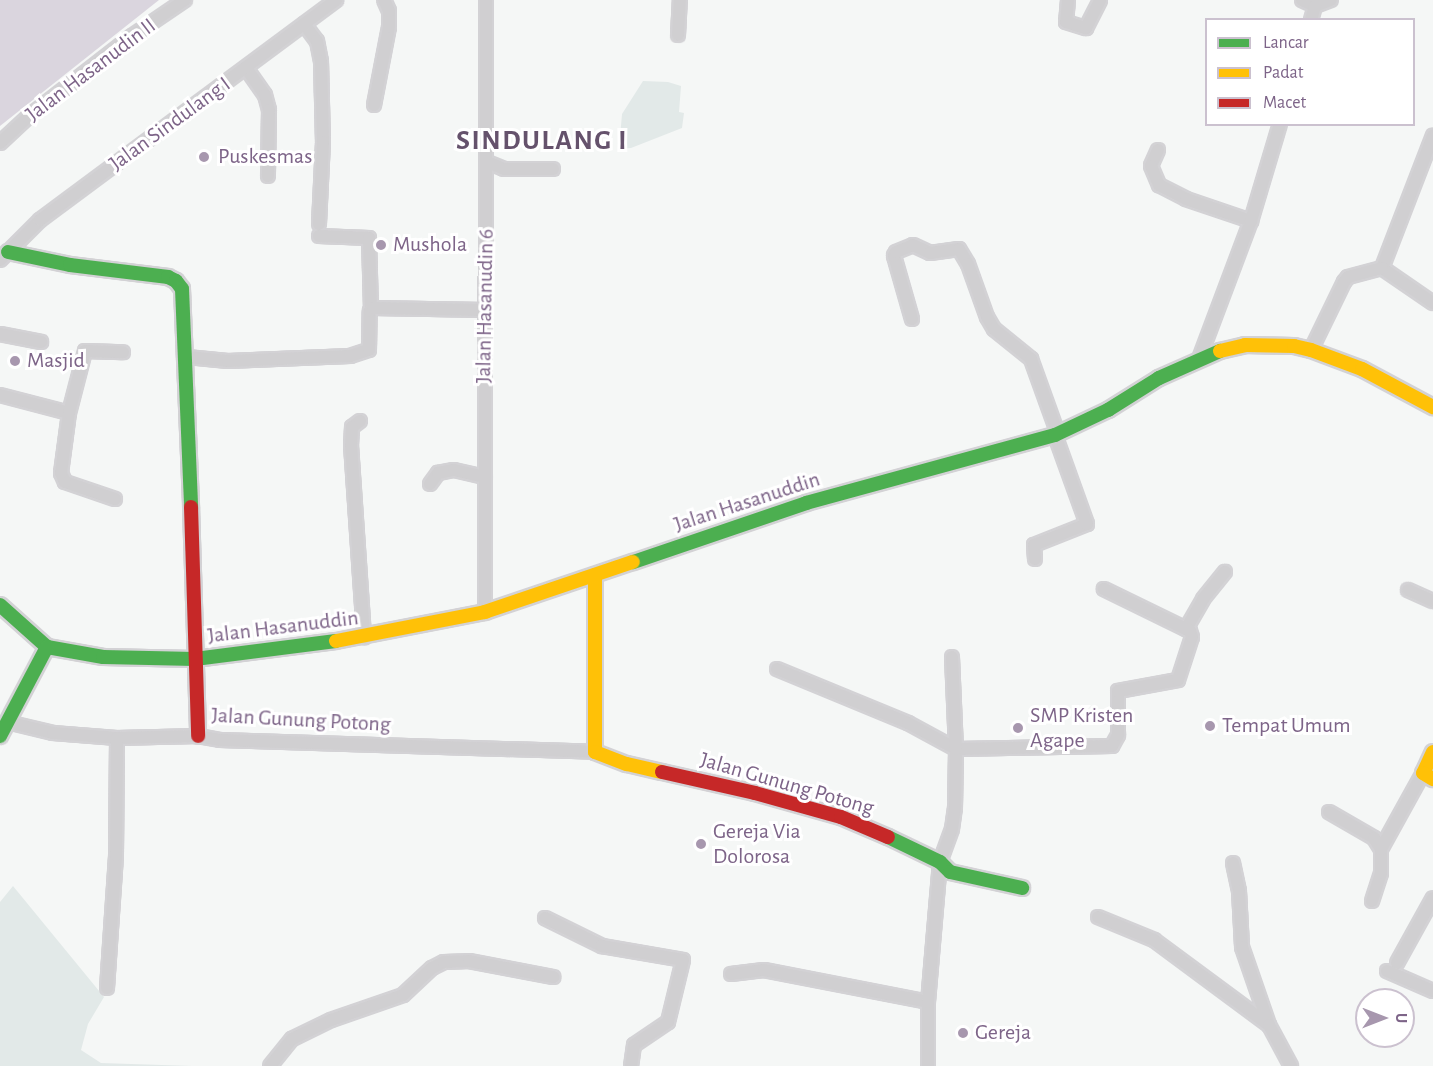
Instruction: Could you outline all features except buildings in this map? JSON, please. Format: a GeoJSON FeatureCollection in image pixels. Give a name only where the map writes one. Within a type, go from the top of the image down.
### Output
{"type":"FeatureCollection","features":[{"type":"Feature","properties":{"kind":"main road"},"geometry":{"type":"LineString","coordinates":[[4,256],[172,278],[182,289],[187,357],[198,736]]}},
{"type":"Feature","properties":{"kind":"main road","name":"Jalan Hasanuddin"},"geometry":{"type":"LineString","coordinates":[[47,647],[103,657],[195,659],[364,638],[485,612],[806,503],[1056,434],[1108,410],[1159,378],[1199,359],[1224,349],[1245,345],[1294,346],[1311,350],[1362,369],[1432,404]]}},
{"type":"Feature","properties":{"kind":"main road"},"geometry":{"type":"LineString","coordinates":[[595,575],[595,752]]}},
{"type":"Feature","properties":{"kind":"main road"},"geometry":{"type":"LineString","coordinates":[[0,605],[47,647],[0,736]]}},
{"type":"Feature","properties":{"kind":"main road","name":"Jalan Gunung Potong"},"geometry":{"type":"LineString","coordinates":[[595,752],[627,764],[755,793],[841,818],[869,828],[940,862],[950,872],[1022,888]]}},
{"type":"Feature","properties":{"kind":"main road"},"geometry":{"type":"LineString","coordinates":[[1428,776],[1433,752]]}},
{"type":"Feature","properties":{"kind":"street","name":"Jalan Hasanudin II"},"geometry":{"type":"LineString","coordinates":[[0,143],[28,117],[122,44],[185,0]]}},
{"type":"Feature","properties":{"kind":"street","name":"Jalan Sindulang I"},"geometry":{"type":"LineString","coordinates":[[4,256],[48,214],[336,0]]}},
{"type":"Feature","properties":{"kind":"street"},"geometry":{"type":"LineString","coordinates":[[374,105],[389,27],[389,11],[384,0]]}},
{"type":"Feature","properties":{"kind":"street","name":"Jalan Hasanudin 6"},"geometry":{"type":"LineString","coordinates":[[485,612],[486,0]]}},
{"type":"Feature","properties":{"kind":"street"},"geometry":{"type":"LineString","coordinates":[[678,35],[680,0]]}},
{"type":"Feature","properties":{"kind":"street"},"geometry":{"type":"LineString","coordinates":[[1068,0],[1066,22],[1086,28],[1100,0]]}},
{"type":"Feature","properties":{"kind":"street"},"geometry":{"type":"LineString","coordinates":[[1302,0],[1315,6],[1331,0]]}},
{"type":"Feature","properties":{"kind":"street"},"geometry":{"type":"LineString","coordinates":[[1312,18],[1315,6]]}},
{"type":"Feature","properties":{"kind":"street"},"geometry":{"type":"LineString","coordinates":[[187,357],[228,361],[311,359],[368,352],[371,309],[369,238],[319,230],[323,142],[321,61],[317,41],[304,24]]}},
{"type":"Feature","properties":{"kind":"street"},"geometry":{"type":"LineString","coordinates":[[246,68],[261,88],[269,110],[268,176]]}},
{"type":"Feature","properties":{"kind":"street"},"geometry":{"type":"LineString","coordinates":[[1199,359],[1251,221],[1279,126]]}},
{"type":"Feature","properties":{"kind":"street"},"geometry":{"type":"LineString","coordinates":[[1382,268],[1433,136]]}},
{"type":"Feature","properties":{"kind":"street"},"geometry":{"type":"LineString","coordinates":[[1158,150],[1151,166],[1159,185],[1186,199],[1251,221]]}},
{"type":"Feature","properties":{"kind":"street"},"geometry":{"type":"LineString","coordinates":[[487,162],[504,169],[553,169]]}},
{"type":"Feature","properties":{"kind":"street"},"geometry":{"type":"LineString","coordinates":[[912,319],[894,256],[896,252],[913,245],[930,253],[959,249],[968,264],[990,323],[1000,335],[1025,352],[1031,359],[1087,524],[1034,545],[1035,559]]}},
{"type":"Feature","properties":{"kind":"street"},"geometry":{"type":"LineString","coordinates":[[1382,268],[1433,303]]}},
{"type":"Feature","properties":{"kind":"street"},"geometry":{"type":"LineString","coordinates":[[1311,350],[1344,282],[1348,278],[1382,268]]}},
{"type":"Feature","properties":{"kind":"street"},"geometry":{"type":"LineString","coordinates":[[371,309],[485,310]]}},
{"type":"Feature","properties":{"kind":"street"},"geometry":{"type":"LineString","coordinates":[[0,334],[41,342]]}},
{"type":"Feature","properties":{"kind":"street"},"geometry":{"type":"LineString","coordinates":[[115,499],[65,482],[62,478],[69,413],[85,351],[123,352]]}},
{"type":"Feature","properties":{"kind":"street"},"geometry":{"type":"LineString","coordinates":[[0,396],[69,413]]}},
{"type":"Feature","properties":{"kind":"street"},"geometry":{"type":"LineString","coordinates":[[360,421],[352,427],[351,445],[364,638]]}},
{"type":"Feature","properties":{"kind":"street"},"geometry":{"type":"LineString","coordinates":[[430,484],[438,473],[454,470],[485,477]]}},
{"type":"Feature","properties":{"kind":"street"},"geometry":{"type":"LineString","coordinates":[[1186,629],[1203,599],[1225,572]]}},
{"type":"Feature","properties":{"kind":"street"},"geometry":{"type":"LineString","coordinates":[[777,669],[908,723],[956,749],[1112,746],[1118,735],[1118,691],[1178,680],[1192,637],[1186,629],[1104,589]]}},
{"type":"Feature","properties":{"kind":"street"},"geometry":{"type":"LineString","coordinates":[[1408,590],[1433,601]]}},
{"type":"Feature","properties":{"kind":"street"},"geometry":{"type":"LineString","coordinates":[[928,1066],[928,1002],[940,862],[952,829],[956,749],[952,657]]}},
{"type":"Feature","properties":{"kind":"street","name":"Jalan Gunung Potong"},"geometry":{"type":"LineString","coordinates":[[7,722],[53,733],[117,738],[198,736],[220,740],[595,752]]}},
{"type":"Feature","properties":{"kind":"street"},"geometry":{"type":"LineString","coordinates":[[107,988],[116,855],[117,738]]}},
{"type":"Feature","properties":{"kind":"street"},"geometry":{"type":"LineString","coordinates":[[1381,849],[1428,776]]}},
{"type":"Feature","properties":{"kind":"street"},"geometry":{"type":"LineString","coordinates":[[1329,812],[1374,838],[1381,849],[1381,873],[1372,901]]}},
{"type":"Feature","properties":{"kind":"street"},"geometry":{"type":"LineString","coordinates":[[1233,863],[1239,891],[1242,947],[1269,1025],[1291,1066]]}},
{"type":"Feature","properties":{"kind":"street"},"geometry":{"type":"LineString","coordinates":[[1433,898],[1392,967],[1433,991]]}},
{"type":"Feature","properties":{"kind":"street"},"geometry":{"type":"LineString","coordinates":[[1098,917],[1154,940],[1269,1025]]}},
{"type":"Feature","properties":{"kind":"street"},"geometry":{"type":"LineString","coordinates":[[545,918],[602,946],[683,960],[668,1022],[634,1045],[632,1066]]}},
{"type":"Feature","properties":{"kind":"street"},"geometry":{"type":"LineString","coordinates":[[270,1066],[292,1040],[331,1020],[403,995],[432,968],[444,962],[468,962],[553,977]]}},
{"type":"Feature","properties":{"kind":"street"},"geometry":{"type":"LineString","coordinates":[[731,974],[764,970],[928,1002]]}},
{"type":"Feature","properties":{"kind":"shaded area"},"geometry":{"type":"Polygon","coordinates":[[[0,0],[159,0],[0,126],[0,0]]]}},
{"type":"Feature","properties":{"kind":"shaded area"},"geometry":{"type":"Polygon","coordinates":[[[643,81],[668,82],[681,86],[679,112],[684,113],[682,128],[631,148],[619,149],[622,114],[643,81]]]}},
{"type":"Feature","properties":{"kind":"shaded area"},"geometry":{"type":"Polygon","coordinates":[[[13,886],[104,997],[88,1024],[81,1050],[101,1063],[192,1066],[0,1066],[0,902],[13,886]]]}},
{"type":"Feature","properties":{"kind":"traffic: fast"},"geometry":{"type":"LineString","coordinates":[[8,252],[70,265],[168,277],[176,281],[182,289],[191,507]]}},
{"type":"Feature","properties":{"kind":"traffic: fast"},"geometry":{"type":"LineString","coordinates":[[633,562],[806,503],[1055,435],[1108,410],[1159,378],[1220,351]]}},
{"type":"Feature","properties":{"kind":"traffic: fast"},"geometry":{"type":"LineString","coordinates":[[0,605],[47,647],[103,657],[195,659],[336,641]]}},
{"type":"Feature","properties":{"kind":"traffic: fast"},"geometry":{"type":"LineString","coordinates":[[0,736],[47,647]]}},
{"type":"Feature","properties":{"kind":"traffic: fast"},"geometry":{"type":"LineString","coordinates":[[888,837],[940,862],[950,872],[1022,888]]}},
{"type":"Feature","properties":{"kind":"traffic: slow"},"geometry":{"type":"LineString","coordinates":[[1220,351],[1245,345],[1294,346],[1311,350],[1362,369],[1433,407]]}},
{"type":"Feature","properties":{"kind":"traffic: slow"},"geometry":{"type":"LineString","coordinates":[[336,641],[485,612],[633,562]]}},
{"type":"Feature","properties":{"kind":"traffic: slow"},"geometry":{"type":"LineString","coordinates":[[595,575],[595,752],[627,764],[662,772]]}},
{"type":"Feature","properties":{"kind":"traffic: slow"},"geometry":{"type":"LineString","coordinates":[[1433,752],[1423,773],[1433,779]]}},
{"type":"Feature","properties":{"kind":"traffic: jam"},"geometry":{"type":"LineString","coordinates":[[191,507],[198,736]]}},
{"type":"Feature","properties":{"kind":"traffic: jam"},"geometry":{"type":"LineString","coordinates":[[662,772],[755,793],[841,817],[888,837]]}},
{"type":"Feature","properties":{"kind":"place","name":"Puskesmas"},"geometry":{"type":"Point","coordinates":[204,157]}},
{"type":"Feature","properties":{"kind":"place","name":"Mushola"},"geometry":{"type":"Point","coordinates":[381,245]}},
{"type":"Feature","properties":{"kind":"place","name":"Masjid"},"geometry":{"type":"Point","coordinates":[15,361]}},
{"type":"Feature","properties":{"kind":"place","name":"Tempat Umum"},"geometry":{"type":"Point","coordinates":[1210,726]}},
{"type":"Feature","properties":{"kind":"place","name":"SMP Kristen Agape"},"geometry":{"type":"Point","coordinates":[1018,728]}},
{"type":"Feature","properties":{"kind":"place","name":"Gereja Via Dolorosa"},"geometry":{"type":"Point","coordinates":[701,844]}},
{"type":"Feature","properties":{"kind":"place","name":"Gereja"},"geometry":{"type":"Point","coordinates":[963,1033]}},
{"type":"Feature","properties":{"kind":"district","name":"SINDULANG I"},"geometry":{"type":"Point","coordinates":[542,141]}}]}
